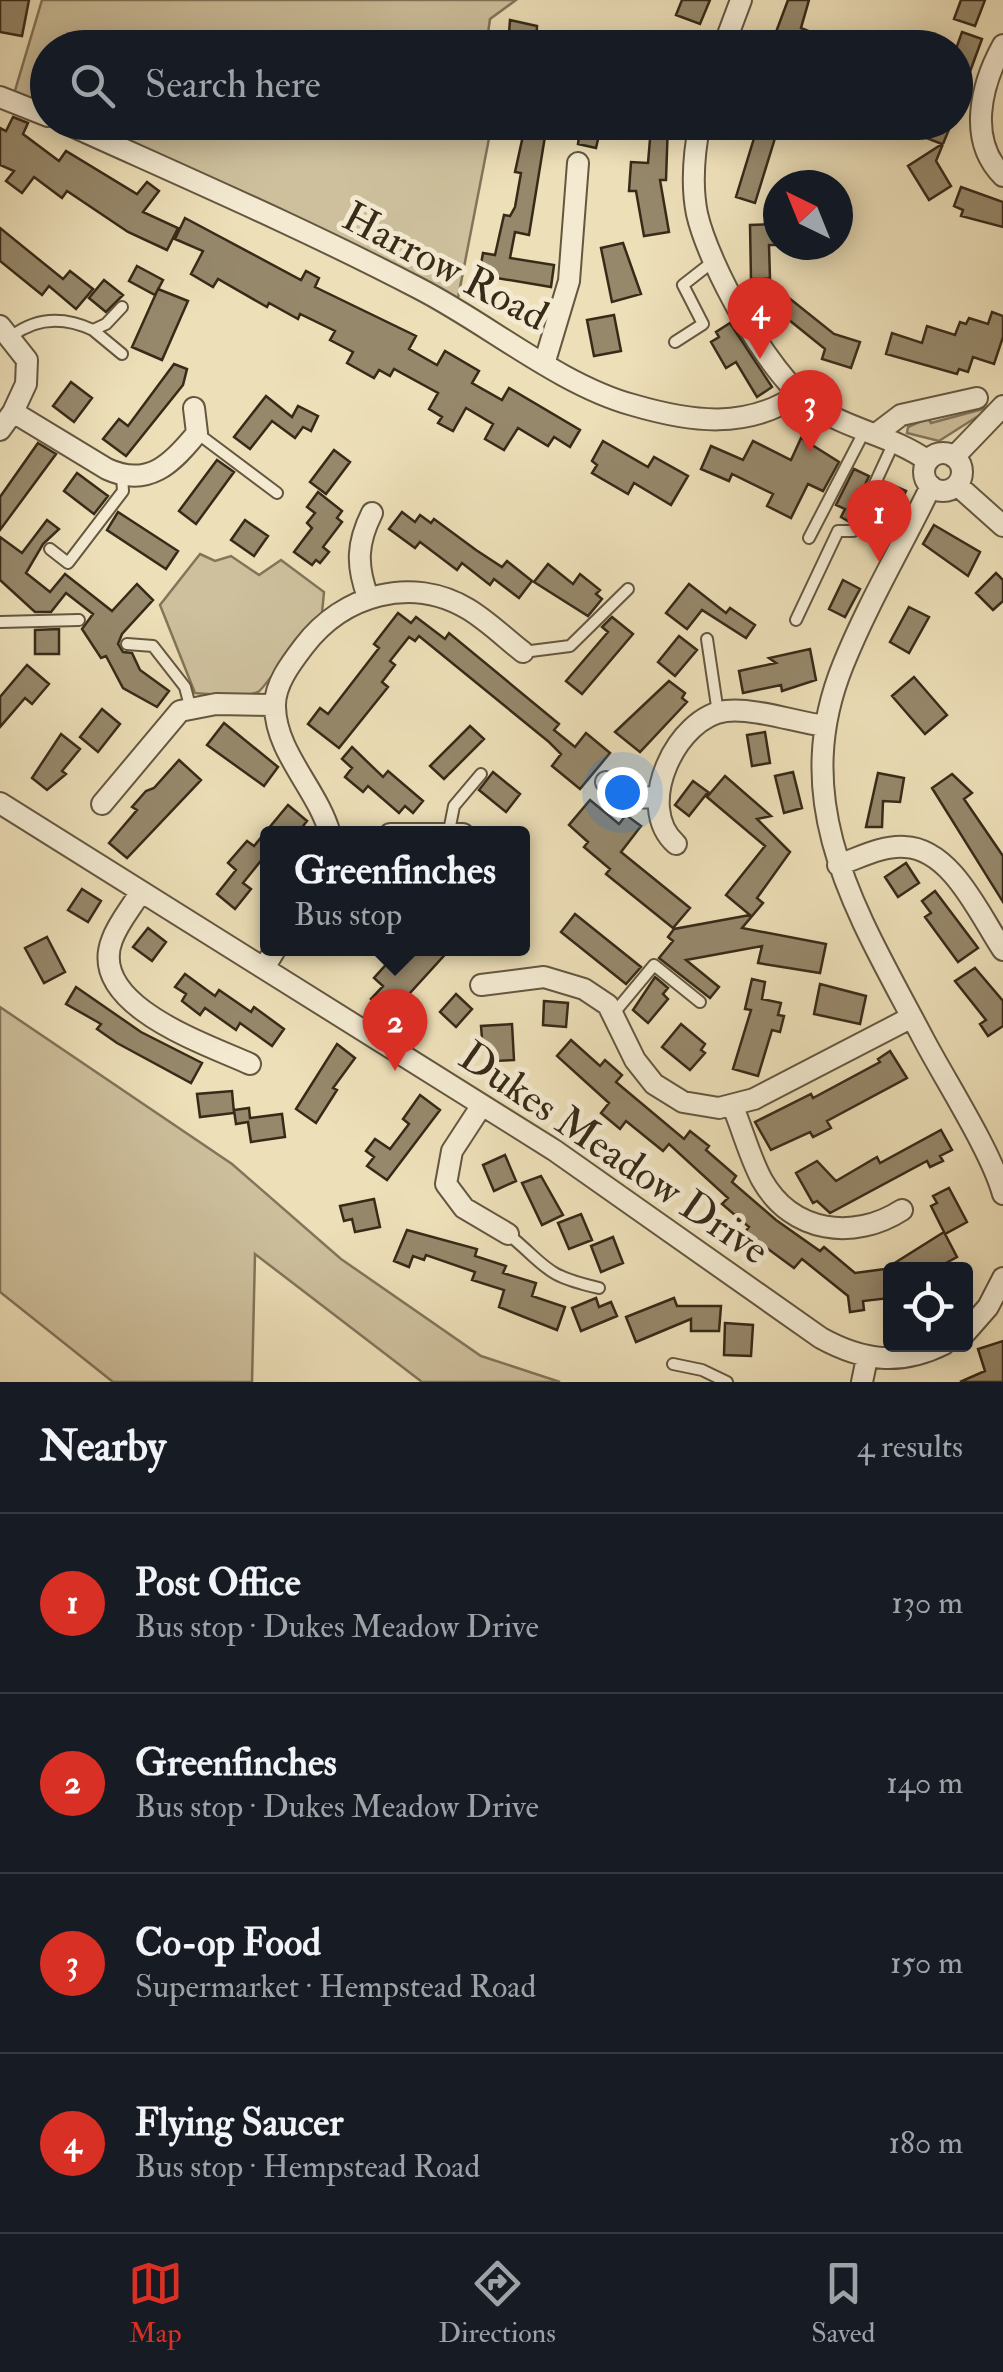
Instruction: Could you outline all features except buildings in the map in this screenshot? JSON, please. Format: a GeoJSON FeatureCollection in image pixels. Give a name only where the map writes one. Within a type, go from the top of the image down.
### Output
{"type":"FeatureCollection","features":[{"type":"Feature","properties":{"kind":"street"},"geometry":{"type":"LineString","coordinates":[[730,30],[741,0]]}},
{"type":"Feature","properties":{"kind":"street"},"geometry":{"type":"LineString","coordinates":[[1003,45],[988,78],[980,112],[990,159],[1003,176]]}},
{"type":"Feature","properties":{"kind":"street"},"geometry":{"type":"LineString","coordinates":[[0,97],[30,109]]}},
{"type":"Feature","properties":{"kind":"street","name":"Harrow Road"},"geometry":{"type":"LineString","coordinates":[[101,140],[422,290],[630,405],[713,421],[754,417],[799,394]]}},
{"type":"Feature","properties":{"kind":"street"},"geometry":{"type":"LineString","coordinates":[[699,140],[695,200],[715,260],[755,332],[799,394],[828,416],[878,435],[928,461]]}},
{"type":"Feature","properties":{"kind":"street"},"geometry":{"type":"LineString","coordinates":[[545,361],[569,281],[578,163]]}},
{"type":"Feature","properties":{"kind":"street"},"geometry":{"type":"LineString","coordinates":[[0,430],[13,412],[28,372],[27,360],[6,331]]}},
{"type":"Feature","properties":{"kind":"street"},"geometry":{"type":"LineString","coordinates":[[878,435],[900,415],[977,398]]}},
{"type":"Feature","properties":{"kind":"street"},"geometry":{"type":"LineString","coordinates":[[954,457],[1003,406]]}},
{"type":"Feature","properties":{"kind":"street"},"geometry":{"type":"LineString","coordinates":[[13,412],[122,476],[145,476],[167,467],[197,432],[194,408]]}},
{"type":"Feature","properties":{"kind":"street"},"geometry":{"type":"LineString","coordinates":[[930,486],[947,491],[957,485],[962,473],[954,457],[943,454],[928,461],[924,471],[930,486],[848,656],[825,726],[822,795],[838,866],[1003,1194]]}},
{"type":"Feature","properties":{"kind":"street"},"geometry":{"type":"LineString","coordinates":[[957,485],[1003,526]]}},
{"type":"Feature","properties":{"kind":"street"},"geometry":{"type":"LineString","coordinates":[[368,597],[359,543],[372,513]]}},
{"type":"Feature","properties":{"kind":"street"},"geometry":{"type":"LineString","coordinates":[[327,826],[317,797],[287,747],[274,706],[285,673],[310,638],[337,613],[368,597],[402,593],[438,596],[470,610],[523,652]]}},
{"type":"Feature","properties":{"kind":"street"},"geometry":{"type":"LineString","coordinates":[[102,804],[161,728],[190,706],[274,706]]}},
{"type":"Feature","properties":{"kind":"street"},"geometry":{"type":"LineString","coordinates":[[676,844],[661,829],[656,798],[676,753],[698,726],[718,713],[734,711],[825,726]]}},
{"type":"Feature","properties":{"kind":"street"},"geometry":{"type":"LineString","coordinates":[[606,782],[630,798],[656,798]]}},
{"type":"Feature","properties":{"kind":"street","name":"Dukes Meadow Drive"},"geometry":{"type":"LineString","coordinates":[[0,802],[482,1105],[821,1338],[866,1358],[916,1357],[927,1352]]}},
{"type":"Feature","properties":{"kind":"street"},"geometry":{"type":"LineString","coordinates":[[838,866],[890,848],[924,851],[950,872],[1003,950]]}},
{"type":"Feature","properties":{"kind":"street"},"geometry":{"type":"LineString","coordinates":[[140,893],[112,941],[110,969],[118,989],[151,1015],[250,1064]]}},
{"type":"Feature","properties":{"kind":"street"},"geometry":{"type":"LineString","coordinates":[[264,968],[271,956]]}},
{"type":"Feature","properties":{"kind":"street"},"geometry":{"type":"LineString","coordinates":[[481,985],[527,977],[584,989],[614,1013],[635,1060],[654,1084],[683,1102],[734,1108],[912,1017]]}},
{"type":"Feature","properties":{"kind":"street"},"geometry":{"type":"LineString","coordinates":[[482,1105],[452,1152],[446,1184],[464,1208],[508,1234]]}},
{"type":"Feature","properties":{"kind":"street"},"geometry":{"type":"LineString","coordinates":[[734,1108],[762,1180],[776,1200],[801,1218],[845,1230],[882,1223],[902,1210]]}},
{"type":"Feature","properties":{"kind":"street"},"geometry":{"type":"LineString","coordinates":[[973,1324],[988,1308],[1003,1278]]}},
{"type":"Feature","properties":{"kind":"street"},"geometry":{"type":"LineString","coordinates":[[862,1382],[866,1358]]}},
{"type":"Feature","properties":{"kind":"lane"},"geometry":{"type":"LineString","coordinates":[[675,342],[704,324],[682,285],[715,260]]}},
{"type":"Feature","properties":{"kind":"lane"},"geometry":{"type":"LineString","coordinates":[[92,330],[122,307]]}},
{"type":"Feature","properties":{"kind":"lane"},"geometry":{"type":"LineString","coordinates":[[6,331],[66,319],[92,330],[122,354]]}},
{"type":"Feature","properties":{"kind":"lane"},"geometry":{"type":"LineString","coordinates":[[197,432],[276,492]]}},
{"type":"Feature","properties":{"kind":"lane"},"geometry":{"type":"LineString","coordinates":[[809,538],[878,435]]}},
{"type":"Feature","properties":{"kind":"lane"},"geometry":{"type":"LineString","coordinates":[[796,620],[838,531],[853,532],[878,435]]}},
{"type":"Feature","properties":{"kind":"lane"},"geometry":{"type":"LineString","coordinates":[[50,548],[68,563],[123,492],[122,476]]}},
{"type":"Feature","properties":{"kind":"lane"},"geometry":{"type":"LineString","coordinates":[[523,652],[570,646],[628,589]]}},
{"type":"Feature","properties":{"kind":"lane"},"geometry":{"type":"LineString","coordinates":[[0,622],[78,620]]}},
{"type":"Feature","properties":{"kind":"lane"},"geometry":{"type":"LineString","coordinates":[[706,640],[718,713]]}},
{"type":"Feature","properties":{"kind":"lane"},"geometry":{"type":"LineString","coordinates":[[127,644],[153,646],[185,687],[190,706]]}},
{"type":"Feature","properties":{"kind":"lane"},"geometry":{"type":"LineString","coordinates":[[456,826],[454,806],[481,774]]}},
{"type":"Feature","properties":{"kind":"lane"},"geometry":{"type":"LineString","coordinates":[[614,1013],[654,964],[700,1002]]}},
{"type":"Feature","properties":{"kind":"lane"},"geometry":{"type":"LineString","coordinates":[[508,1234],[544,1270],[560,1279],[599,1288]]}},
{"type":"Feature","properties":{"kind":"lane"},"geometry":{"type":"LineString","coordinates":[[673,1364],[702,1370],[727,1382]]}},
{"type":"Feature","properties":{"kind":"shaded area"},"geometry":{"type":"Polygon","coordinates":[[[42,0],[516,0],[490,19],[488,30],[33,30],[42,0]]]}},
{"type":"Feature","properties":{"kind":"shaded area"},"geometry":{"type":"Polygon","coordinates":[[[30,40],[30,101],[14,94],[30,40]]]}},
{"type":"Feature","properties":{"kind":"shaded area"},"geometry":{"type":"Polygon","coordinates":[[[114,140],[489,140],[458,298],[114,140]]]}},
{"type":"Feature","properties":{"kind":"shaded area"},"geometry":{"type":"Polygon","coordinates":[[[994,406],[939,441],[907,433],[908,427],[928,418],[931,423],[994,406]]]}},
{"type":"Feature","properties":{"kind":"shaded area"},"geometry":{"type":"Polygon","coordinates":[[[200,554],[215,561],[231,556],[259,575],[281,560],[324,592],[322,613],[258,692],[235,696],[195,693],[160,605],[200,554]]]}},
{"type":"Feature","properties":{"kind":"shaded area"},"geometry":{"type":"Polygon","coordinates":[[[0,1007],[232,1164],[341,1259],[481,1356],[560,1382],[422,1382],[255,1254],[252,1382],[113,1382],[0,1292],[0,1007]]]}},
{"type":"Feature","properties":{"kind":"place","name":"Flying Saucer"},"geometry":{"type":"Point","coordinates":[760,359]}},
{"type":"Feature","properties":{"kind":"place","name":"Co-op Food"},"geometry":{"type":"Point","coordinates":[810,452]}},
{"type":"Feature","properties":{"kind":"place","name":"Post Office"},"geometry":{"type":"Point","coordinates":[879,562]}},
{"type":"Feature","properties":{"kind":"place","name":"Greenfinches"},"geometry":{"type":"Point","coordinates":[395,1071]}}]}
